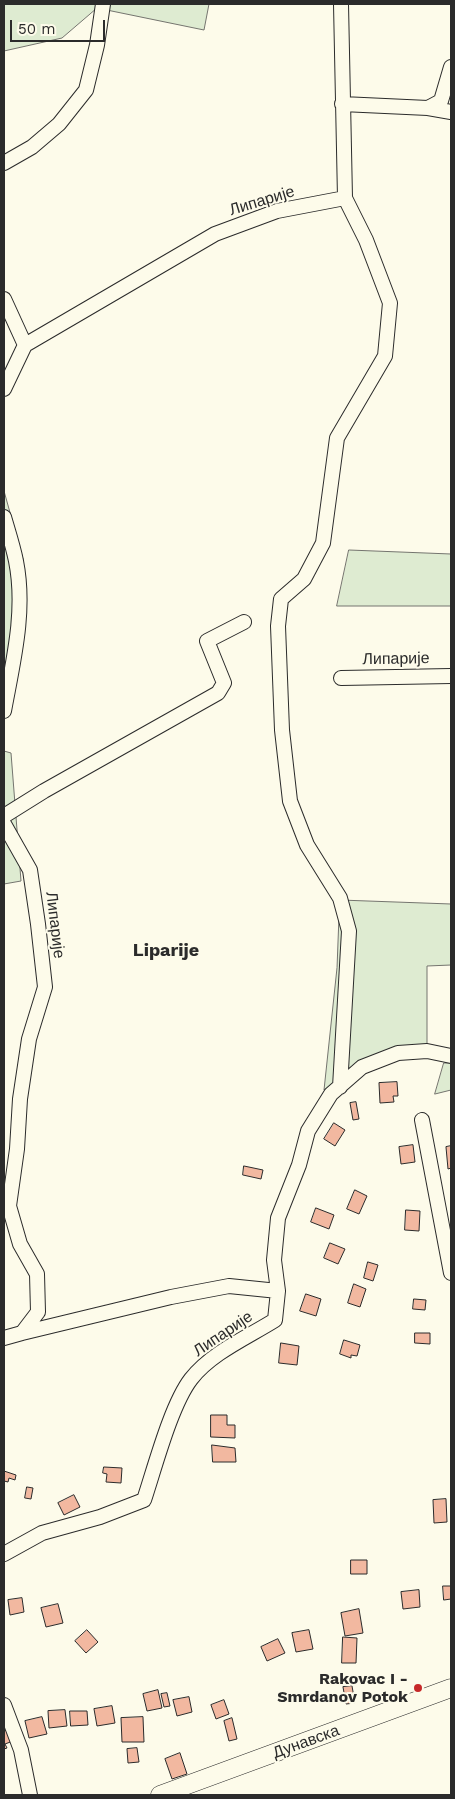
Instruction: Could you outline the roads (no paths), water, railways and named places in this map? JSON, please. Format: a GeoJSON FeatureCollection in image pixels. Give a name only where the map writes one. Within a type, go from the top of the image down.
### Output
{"type":"FeatureCollection","features":[{"type":"Feature","properties":{"kind":"main road","name":"Дунавска"},"geometry":{"type":"LineString","coordinates":[[160,1795],[451,1688]]}},
{"type":"Feature","properties":{"kind":"street"},"geometry":{"type":"LineString","coordinates":[[4,163],[32,147],[59,124],[86,90],[97,45],[103,4]]}},
{"type":"Feature","properties":{"kind":"street"},"geometry":{"type":"LineString","coordinates":[[340,1086],[349,931],[340,898],[307,845],[290,801],[282,730],[278,626],[281,599],[304,579],[323,543],[338,438],[385,356],[390,303],[366,240],[345,198],[341,4]]}},
{"type":"Feature","properties":{"kind":"street"},"geometry":{"type":"LineString","coordinates":[[428,108],[441,101],[451,67]]}},
{"type":"Feature","properties":{"kind":"street"},"geometry":{"type":"LineString","coordinates":[[342,104],[428,108],[451,112]]}},
{"type":"Feature","properties":{"kind":"street","name":"Липарије"},"geometry":{"type":"LineString","coordinates":[[25,345],[214,234],[277,211],[345,198]]}},
{"type":"Feature","properties":{"kind":"street"},"geometry":{"type":"LineString","coordinates":[[4,299],[25,345],[4,388]]}},
{"type":"Feature","properties":{"kind":"street"},"geometry":{"type":"LineString","coordinates":[[4,517],[16,563],[19,612],[17,642],[4,711]]}},
{"type":"Feature","properties":{"kind":"street"},"geometry":{"type":"LineString","coordinates":[[4,816],[44,791],[218,693],[224,683],[207,642],[244,622]]}},
{"type":"Feature","properties":{"kind":"street","name":"Липарије"},"geometry":{"type":"LineString","coordinates":[[341,678],[451,676]]}},
{"type":"Feature","properties":{"kind":"street","name":"Липарије"},"geometry":{"type":"LineString","coordinates":[[4,824],[30,870],[45,988],[29,1038],[20,1098],[17,1149],[9,1206],[20,1244],[37,1274],[38,1312],[22,1333]]}},
{"type":"Feature","properties":{"kind":"street","name":"Липарије"},"geometry":{"type":"LineString","coordinates":[[4,1554],[42,1533],[100,1517],[144,1500],[177,1406],[191,1379],[210,1361],[275,1320],[278,1291],[274,1260],[278,1218],[298,1165],[308,1131],[331,1094],[362,1067],[398,1053],[427,1051],[451,1056]]}},
{"type":"Feature","properties":{"kind":"street"},"geometry":{"type":"LineString","coordinates":[[422,1120],[451,1273]]}},
{"type":"Feature","properties":{"kind":"street"},"geometry":{"type":"LineString","coordinates":[[4,1338],[143,1303],[229,1286],[278,1291]]}},
{"type":"Feature","properties":{"kind":"street"},"geometry":{"type":"LineString","coordinates":[[4,1705],[21,1750],[30,1795]]}},
{"type":"Feature","properties":{"kind":"place","name":"Rakovac I - Smrdanov Potok"},"geometry":{"type":"Point","coordinates":[418,1688]}},
{"type":"Feature","properties":{"kind":"district","name":"Liparije"},"geometry":{"type":"Point","coordinates":[166,951]}}]}
